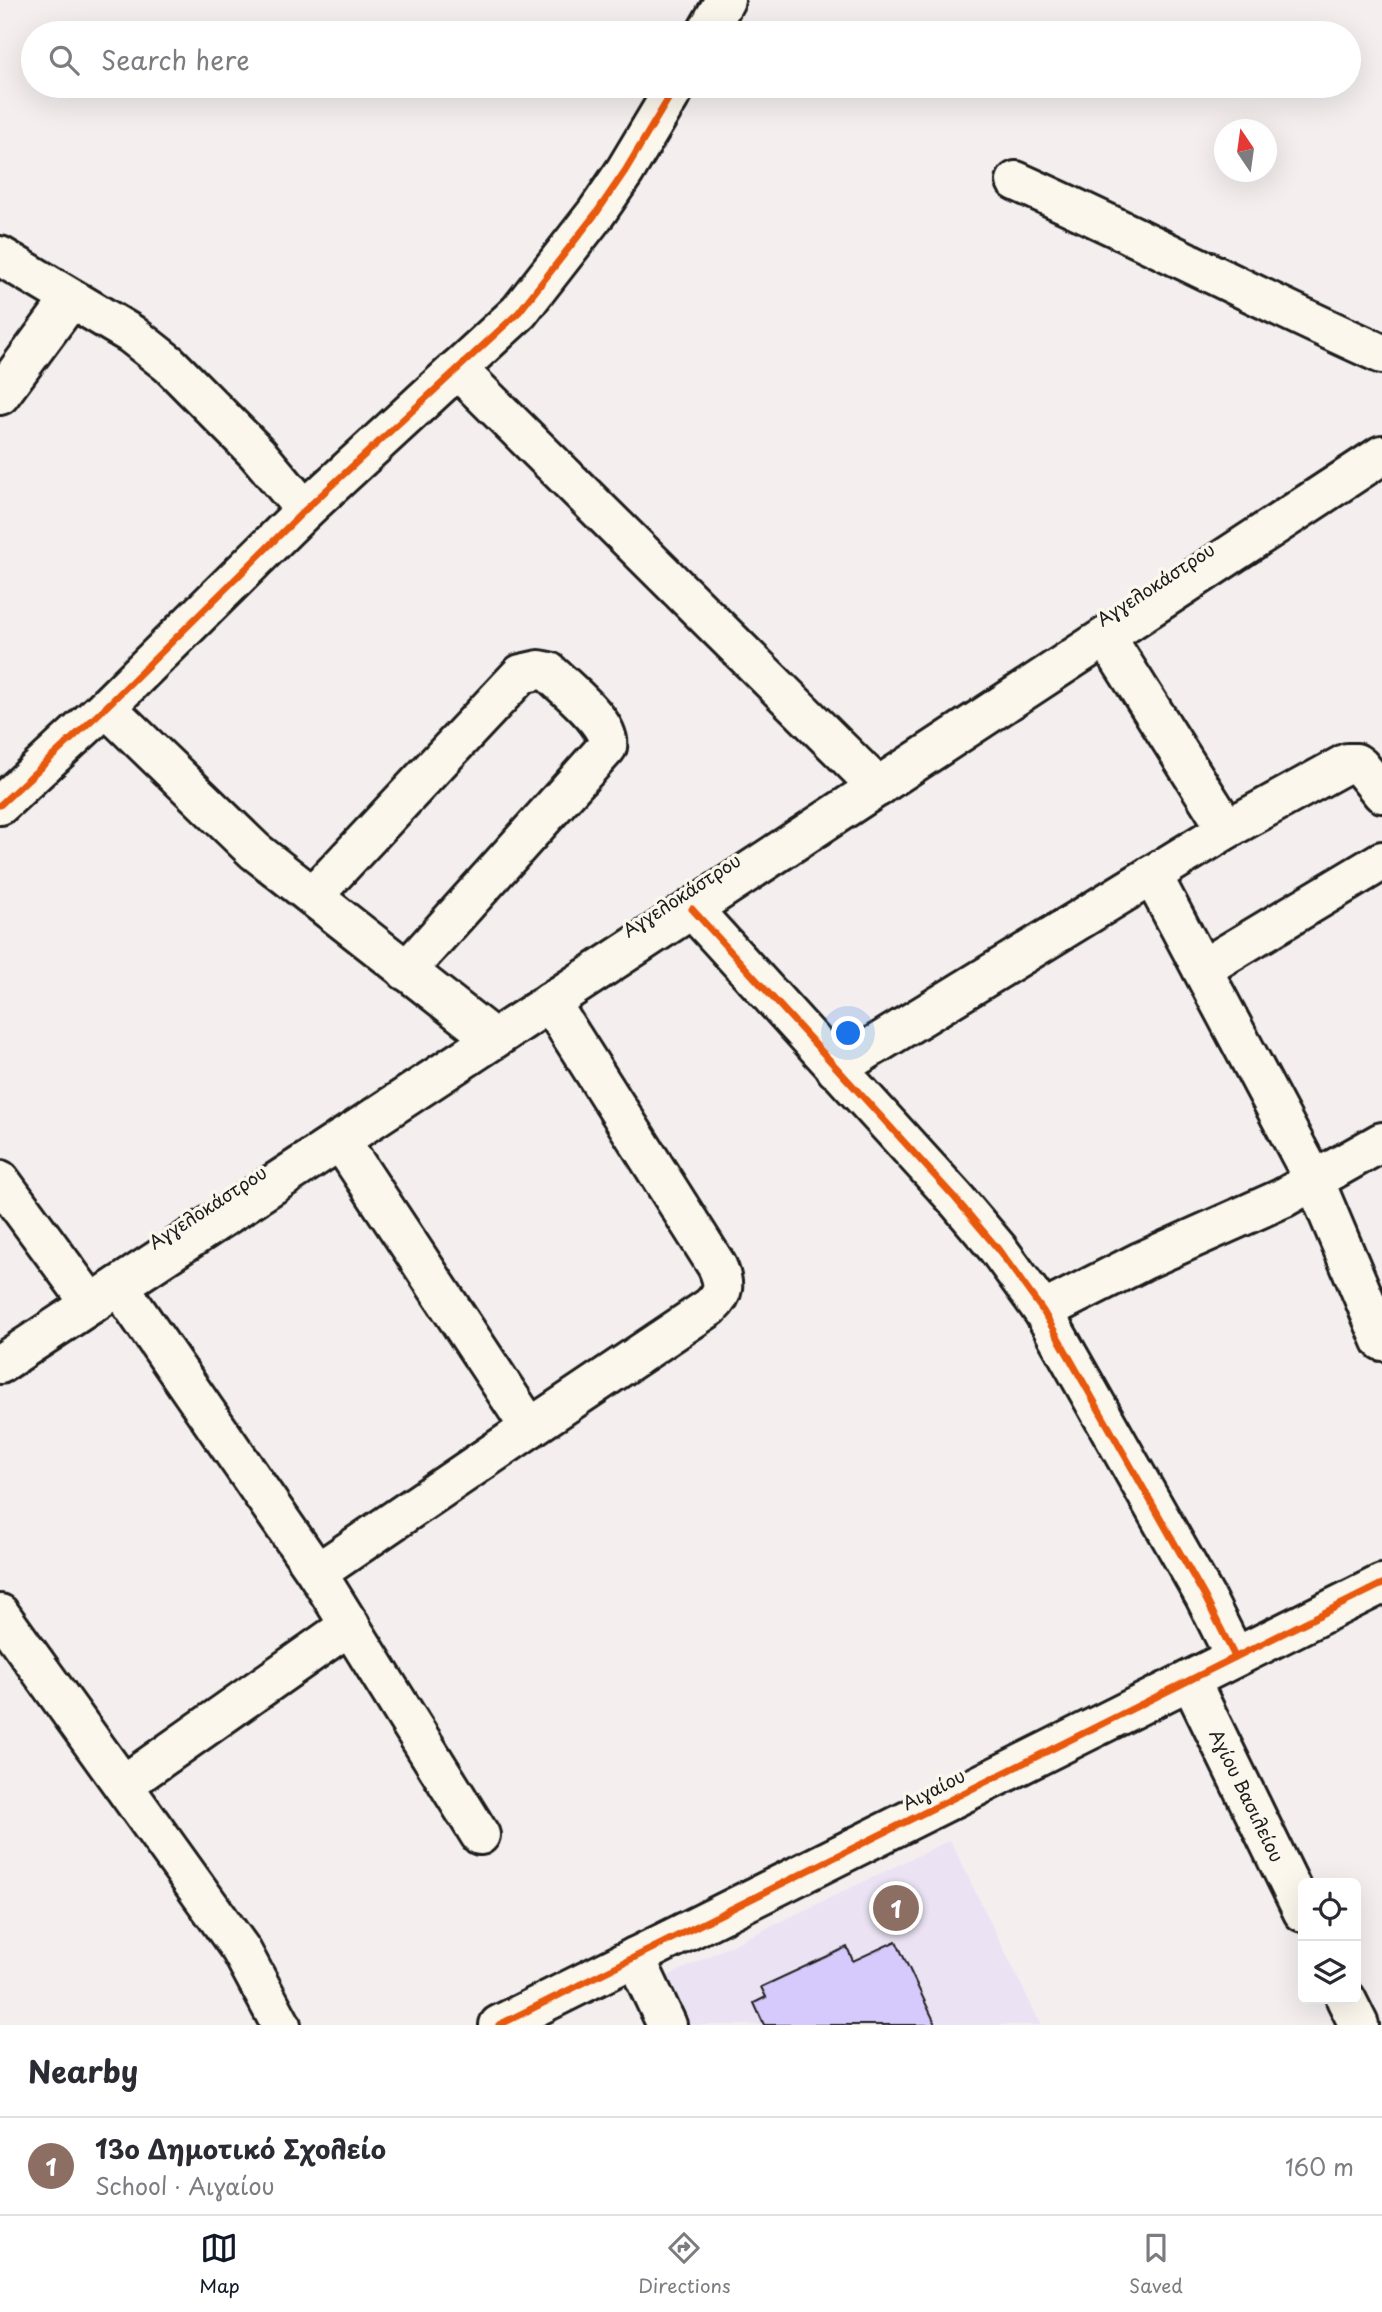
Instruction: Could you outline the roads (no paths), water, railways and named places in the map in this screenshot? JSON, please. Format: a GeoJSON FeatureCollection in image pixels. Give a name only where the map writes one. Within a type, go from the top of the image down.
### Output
{"type":"FeatureCollection","features":[{"type":"Feature","properties":{"kind":"street"},"geometry":{"type":"LineString","coordinates":[[713,21],[725,0]]}},
{"type":"Feature","properties":{"kind":"street"},"geometry":{"type":"LineString","coordinates":[[0,805],[106,706],[305,510],[519,312],[564,256],[625,171],[669,98]]}},
{"type":"Feature","properties":{"kind":"street"},"geometry":{"type":"LineString","coordinates":[[1016,181],[1382,354]]}},
{"type":"Feature","properties":{"kind":"street"},"geometry":{"type":"LineString","coordinates":[[0,256],[131,334],[169,364],[257,453],[305,510]]}},
{"type":"Feature","properties":{"kind":"street"},"geometry":{"type":"LineString","coordinates":[[0,395],[71,299]]}},
{"type":"Feature","properties":{"kind":"street"},"geometry":{"type":"LineString","coordinates":[[457,369],[878,787]]}},
{"type":"Feature","properties":{"kind":"street","name":"Αγγελοκάστρου"},"geometry":{"type":"LineString","coordinates":[[0,1364],[1382,455]]}},
{"type":"Feature","properties":{"kind":"street"},"geometry":{"type":"LineString","coordinates":[[1105,637],[1227,829]]}},
{"type":"Feature","properties":{"kind":"street"},"geometry":{"type":"LineString","coordinates":[[313,897],[521,674],[539,670],[549,672],[601,723],[608,739],[607,747],[407,971]]}},
{"type":"Feature","properties":{"kind":"street"},"geometry":{"type":"LineString","coordinates":[[106,706],[255,851],[494,1039]]}},
{"type":"Feature","properties":{"kind":"street"},"geometry":{"type":"LineString","coordinates":[[836,1069],[1227,829],[1347,763],[1360,766],[1382,793]]}},
{"type":"Feature","properties":{"kind":"street"},"geometry":{"type":"LineString","coordinates":[[1202,969],[1382,861]]}},
{"type":"Feature","properties":{"kind":"street"},"geometry":{"type":"LineString","coordinates":[[1152,875],[1315,1182],[1382,1341]]}},
{"type":"Feature","properties":{"kind":"street"},"geometry":{"type":"LineString","coordinates":[[692,909],[998,1249],[1043,1311],[1205,1597],[1235,1657]]}},
{"type":"Feature","properties":{"kind":"street"},"geometry":{"type":"LineString","coordinates":[[317,1573],[720,1298],[723,1287],[717,1266],[550,1002]]}},
{"type":"Feature","properties":{"kind":"street"},"geometry":{"type":"LineString","coordinates":[[340,1140],[530,1428]]}},
{"type":"Feature","properties":{"kind":"street"},"geometry":{"type":"LineString","coordinates":[[1043,1311],[1142,1261],[1315,1182],[1382,1142]]}},
{"type":"Feature","properties":{"kind":"street"},"geometry":{"type":"LineString","coordinates":[[0,1180],[105,1295],[317,1573],[480,1835]]}},
{"type":"Feature","properties":{"kind":"street","name":"Αιγαίου"},"geometry":{"type":"LineString","coordinates":[[499,2025],[1382,1584]]}},
{"type":"Feature","properties":{"kind":"street"},"geometry":{"type":"LineString","coordinates":[[0,1614],[241,1950],[281,2025]]}},
{"type":"Feature","properties":{"kind":"street"},"geometry":{"type":"LineString","coordinates":[[123,1785],[350,1625]]}},
{"type":"Feature","properties":{"kind":"street","name":"Αγίου Βασιλείου"},"geometry":{"type":"LineString","coordinates":[[1189,1680],[1298,1902]]}},
{"type":"Feature","properties":{"kind":"street"},"geometry":{"type":"LineString","coordinates":[[635,1957],[667,2025]]}},
{"type":"Feature","properties":{"kind":"street"},"geometry":{"type":"LineString","coordinates":[[1348,2004],[1359,2025]]}},
{"type":"Feature","properties":{"kind":"place","name":"13ο Δημοτικό Σχολείο"},"geometry":{"type":"Point","coordinates":[896,1908]}}]}
